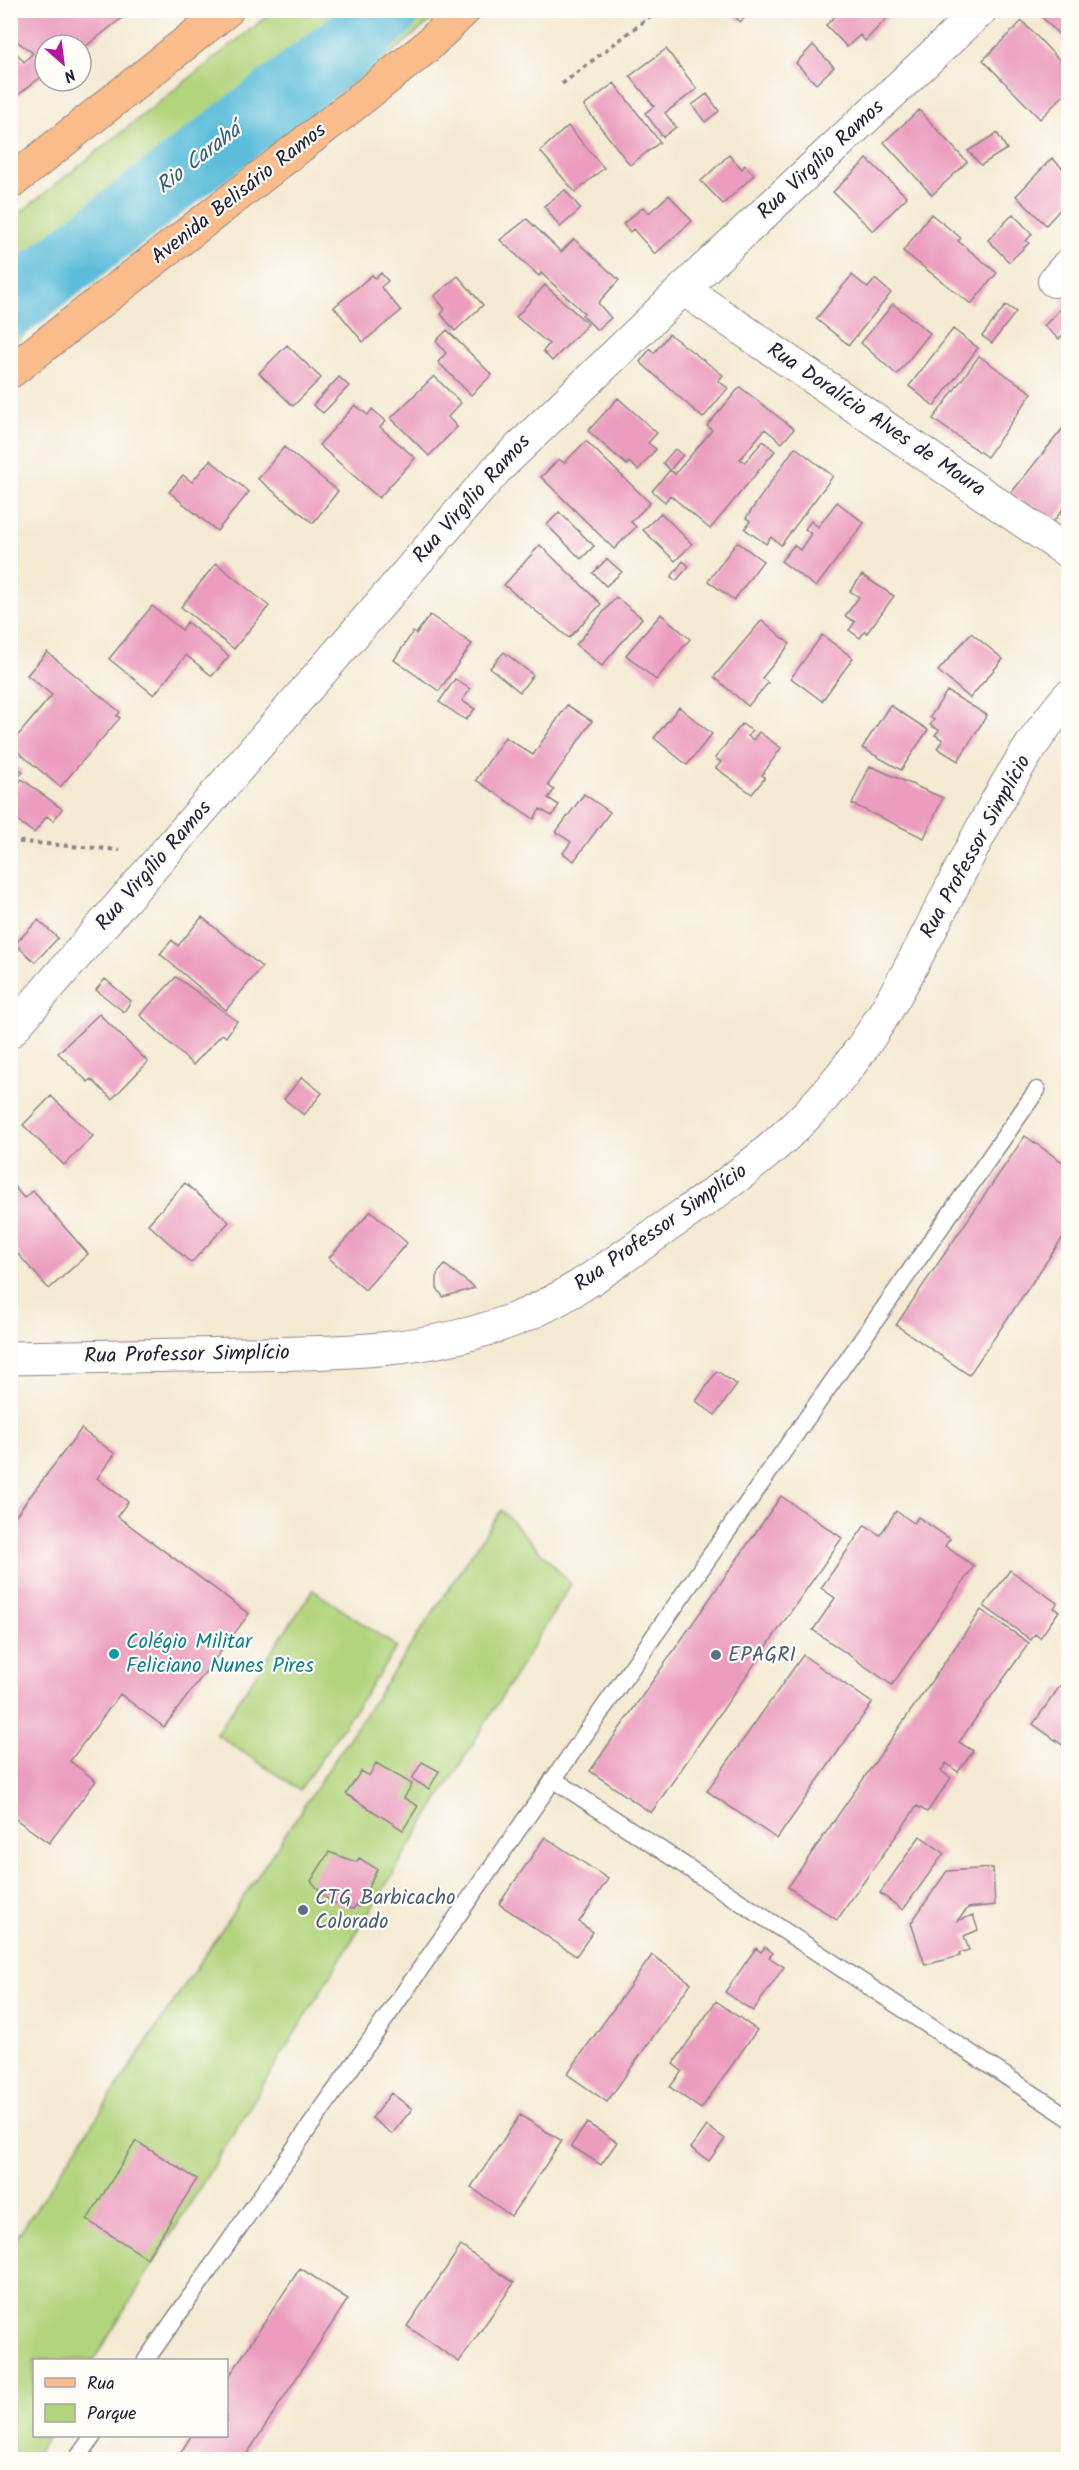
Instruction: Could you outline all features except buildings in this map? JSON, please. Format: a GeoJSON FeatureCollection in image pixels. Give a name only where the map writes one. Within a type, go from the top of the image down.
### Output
{"type":"FeatureCollection","features":[{"type":"Feature","properties":{"kind":"main road"},"geometry":{"type":"LineString","coordinates":[[10,183],[227,10]]}},
{"type":"Feature","properties":{"kind":"main road","name":"Avenida Belisário Ramos"},"geometry":{"type":"LineString","coordinates":[[10,372],[424,49],[464,10]]}},
{"type":"Feature","properties":{"kind":"street","name":"Rua Virgílio Ramos"},"geometry":{"type":"LineString","coordinates":[[10,1032],[473,495],[536,429],[981,10]]}},
{"type":"Feature","properties":{"kind":"street","name":"Rua Doralício Alves de Moura"},"geometry":{"type":"LineString","coordinates":[[683,289],[1068,552]]}},
{"type":"Feature","properties":{"kind":"street","name":"Rua Professor Simplício"},"geometry":{"type":"LineString","coordinates":[[10,1358],[334,1353],[394,1348],[458,1339],[516,1319],[568,1293],[718,1192],[768,1154],[826,1096],[873,1032],[1016,771],[1068,697]]}},
{"type":"Feature","properties":{"kind":"lane"},"geometry":{"type":"LineString","coordinates":[[147,2359],[1037,1090]]}},
{"type":"Feature","properties":{"kind":"lane"},"geometry":{"type":"LineString","coordinates":[[553,1779],[1068,2117]]}},
{"type":"Feature","properties":{"kind":"lane"},"geometry":{"type":"LineString","coordinates":[[76,2460],[92,2437]]}},
{"type":"Feature","properties":{"kind":"path"},"geometry":{"type":"LineString","coordinates":[[562,84],[658,10]]}},
{"type":"Feature","properties":{"kind":"path"},"geometry":{"type":"LineString","coordinates":[[10,841],[165,853]]}},
{"type":"Feature","properties":{"kind":"green space"},"geometry":{"type":"Polygon","coordinates":[[[275,10],[442,11],[371,71],[323,104],[11,345],[11,220],[275,10]]]}},
{"type":"Feature","properties":{"kind":"green space","name":"CTG Barbicacho Colorado"},"geometry":{"type":"Polygon","coordinates":[[[501,1510],[571,1584],[95,2359],[33,2359],[33,2437],[47,2437],[33,2459],[11,2460],[11,2246],[501,1510]]]}},
{"type":"Feature","properties":{"kind":"green space"},"geometry":{"type":"Polygon","coordinates":[[[313,1590],[397,1647],[300,1790],[216,1734],[313,1590]]]}},
{"type":"Feature","properties":{"kind":"waterway","name":"Rio Carahá"},"geometry":{"type":"LineString","coordinates":[[10,305],[355,39],[386,10]]}},
{"type":"Feature","properties":{"kind":"place","name":"Colégio Militar Feliciano Nunes Pires"},"geometry":{"type":"Point","coordinates":[114,1654]}},
{"type":"Feature","properties":{"kind":"place","name":"EPAGRI"},"geometry":{"type":"Point","coordinates":[716,1655]}},
{"type":"Feature","properties":{"kind":"place","name":"CTG Barbicacho Colorado"},"geometry":{"type":"Point","coordinates":[303,1910]}}]}
